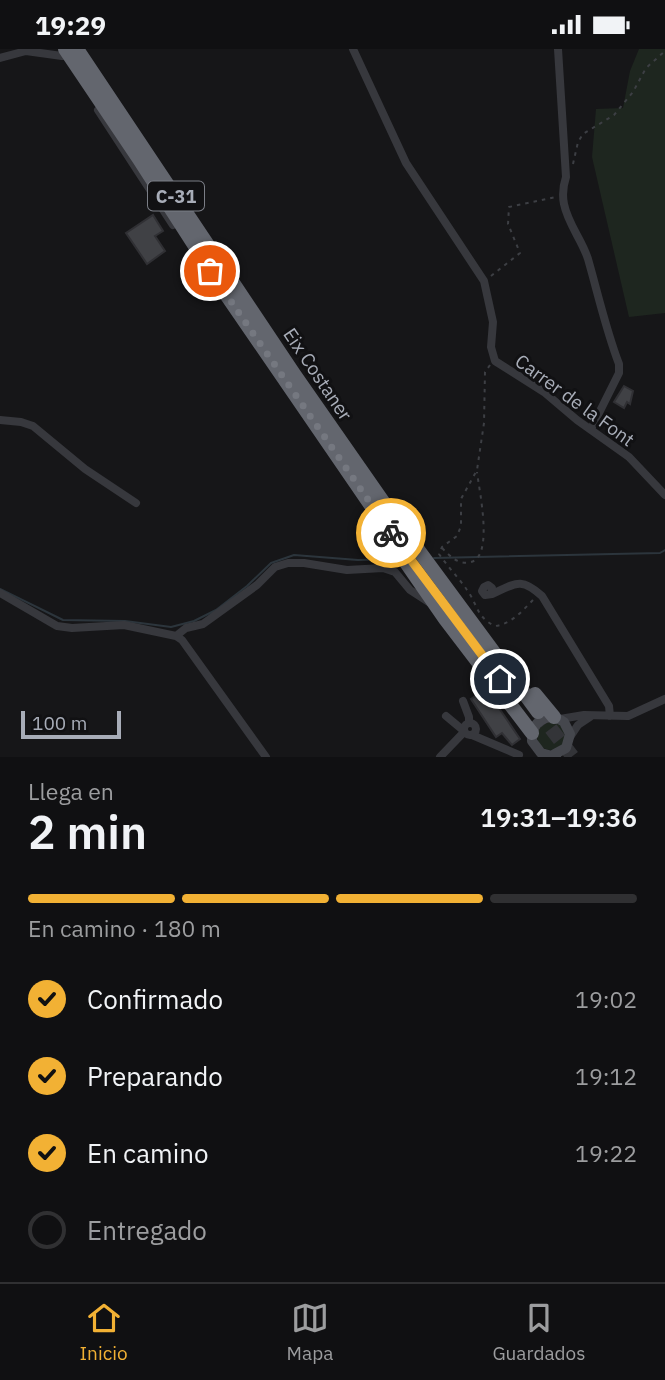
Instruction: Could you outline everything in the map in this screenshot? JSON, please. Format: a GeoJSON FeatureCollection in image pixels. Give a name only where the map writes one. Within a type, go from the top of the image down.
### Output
{"type":"FeatureCollection","features":[{"type":"Feature","properties":{"kind":"highway","name":"Eix Costaner"},"geometry":{"type":"LineString","coordinates":[[77,49],[274,344],[529,740]]}},
{"type":"Feature","properties":{"kind":"highway"},"geometry":{"type":"LineString","coordinates":[[85,49],[253,305],[274,344]]}},
{"type":"Feature","properties":{"kind":"highway","name":"C-31"},"geometry":{"type":"LineString","coordinates":[[61,51],[139,159],[225,293],[383,513]]}},
{"type":"Feature","properties":{"kind":"highway"},"geometry":{"type":"LineString","coordinates":[[187,246],[225,293]]}},
{"type":"Feature","properties":{"kind":"highway"},"geometry":{"type":"LineString","coordinates":[[383,513],[389,538],[529,740]]}},
{"type":"Feature","properties":{"kind":"highway"},"geometry":{"type":"LineString","coordinates":[[383,513],[403,522],[479,625],[557,718]]}},
{"type":"Feature","properties":{"kind":"main road"},"geometry":{"type":"LineString","coordinates":[[569,741],[560,753],[554,756],[544,754],[529,740],[538,722],[545,718],[557,718],[568,727],[574,757]]}},
{"type":"Feature","properties":{"kind":"street"},"geometry":{"type":"LineString","coordinates":[[353,49],[406,163],[484,281],[493,322],[491,347],[495,361]]}},
{"type":"Feature","properties":{"kind":"street"},"geometry":{"type":"LineString","coordinates":[[558,49],[566,177],[563,196],[568,221],[587,257],[600,311],[619,364],[619,373],[591,429]]}},
{"type":"Feature","properties":{"kind":"street"},"geometry":{"type":"LineString","coordinates":[[0,58],[26,50],[61,51],[187,246]]}},
{"type":"Feature","properties":{"kind":"street","name":"Carrer de la Font"},"geometry":{"type":"LineString","coordinates":[[495,361],[544,392],[629,457],[665,495]]}},
{"type":"Feature","properties":{"kind":"street"},"geometry":{"type":"LineString","coordinates":[[0,421],[21,422],[33,426],[85,469],[136,503]]}},
{"type":"Feature","properties":{"kind":"street"},"geometry":{"type":"LineString","coordinates":[[176,636],[186,628],[203,624],[257,585],[275,567],[288,563],[304,563],[347,571],[383,568],[395,572],[410,590],[431,604],[445,619]]}},
{"type":"Feature","properties":{"kind":"street"},"geometry":{"type":"LineString","coordinates":[[492,594],[518,583],[527,584],[542,596],[609,706],[610,716]]}},
{"type":"Feature","properties":{"kind":"street"},"geometry":{"type":"LineString","coordinates":[[0,593],[57,626],[72,628],[124,625],[176,636],[182,640],[266,757]]}},
{"type":"Feature","properties":{"kind":"street"},"geometry":{"type":"LineString","coordinates":[[557,718],[634,714],[665,699]]}},
{"type":"Feature","properties":{"kind":"street"},"geometry":{"type":"LineString","coordinates":[[440,757],[467,730],[469,717],[463,701]]}},
{"type":"Feature","properties":{"kind":"street"},"geometry":{"type":"LineString","coordinates":[[446,716],[482,741],[529,740]]}},
{"type":"Feature","properties":{"kind":"street"},"geometry":{"type":"LineString","coordinates":[[569,741],[578,725],[593,716]]}},
{"type":"Feature","properties":{"kind":"path"},"geometry":{"type":"LineString","coordinates":[[566,177],[575,161],[578,142],[583,134],[614,115],[633,92],[646,68],[665,51]]}},
{"type":"Feature","properties":{"kind":"path"},"geometry":{"type":"LineString","coordinates":[[484,281],[520,253],[508,224],[509,207],[563,196]]}},
{"type":"Feature","properties":{"kind":"path"},"geometry":{"type":"LineString","coordinates":[[442,548],[457,562],[468,563],[477,560],[484,549],[477,470],[484,423],[485,372],[495,361]]}},
{"type":"Feature","properties":{"kind":"path"},"geometry":{"type":"LineString","coordinates":[[477,470],[461,499],[461,526],[457,536],[442,548],[439,554],[471,594],[474,607],[487,622],[495,626],[513,620],[535,598],[536,590]]}},
{"type":"Feature","properties":{"kind":"shaded area"},"geometry":{"type":"Polygon","coordinates":[[[639,49],[665,49],[665,313],[629,317],[592,157],[596,109],[623,108],[630,71],[639,49]]]}},
{"type":"Feature","properties":{"kind":"shaded area"},"geometry":{"type":"Polygon","coordinates":[[[551,722],[561,726],[565,736],[561,746],[551,750],[541,746],[537,736],[541,726],[551,722]]]}},
{"type":"Feature","properties":{"kind":"building"},"geometry":{"type":"Polygon","coordinates":[[[153,215],[163,231],[155,236],[165,251],[147,264],[126,233],[153,215]]]}},
{"type":"Feature","properties":{"kind":"building"},"geometry":{"type":"Polygon","coordinates":[[[624,386],[633,391],[630,404],[627,402],[624,408],[614,402],[624,386]]]}},
{"type":"Feature","properties":{"kind":"building"},"geometry":{"type":"Polygon","coordinates":[[[486,689],[520,739],[512,745],[502,733],[496,737],[471,699],[486,689]]]}},
{"type":"Feature","properties":{"kind":"waterway"},"geometry":{"type":"LineString","coordinates":[[434,558],[660,553],[665,550]]}},
{"type":"Feature","properties":{"kind":"waterway"},"geometry":{"type":"LineString","coordinates":[[0,589],[63,620],[125,621],[171,627],[194,621],[216,610],[271,563],[294,555],[358,560],[396,559]]}},
{"type":"Feature","properties":{"kind":"tunnel"},"geometry":{"type":"LineString","coordinates":[[538,712],[573,757]]}},
{"type":"Feature","properties":{"kind":"way so far"},"geometry":{"type":"LineString","coordinates":[[210,271],[391,533]]}},
{"type":"Feature","properties":{"kind":"route"},"geometry":{"type":"LineString","coordinates":[[391,533],[500,679]]}}]}
